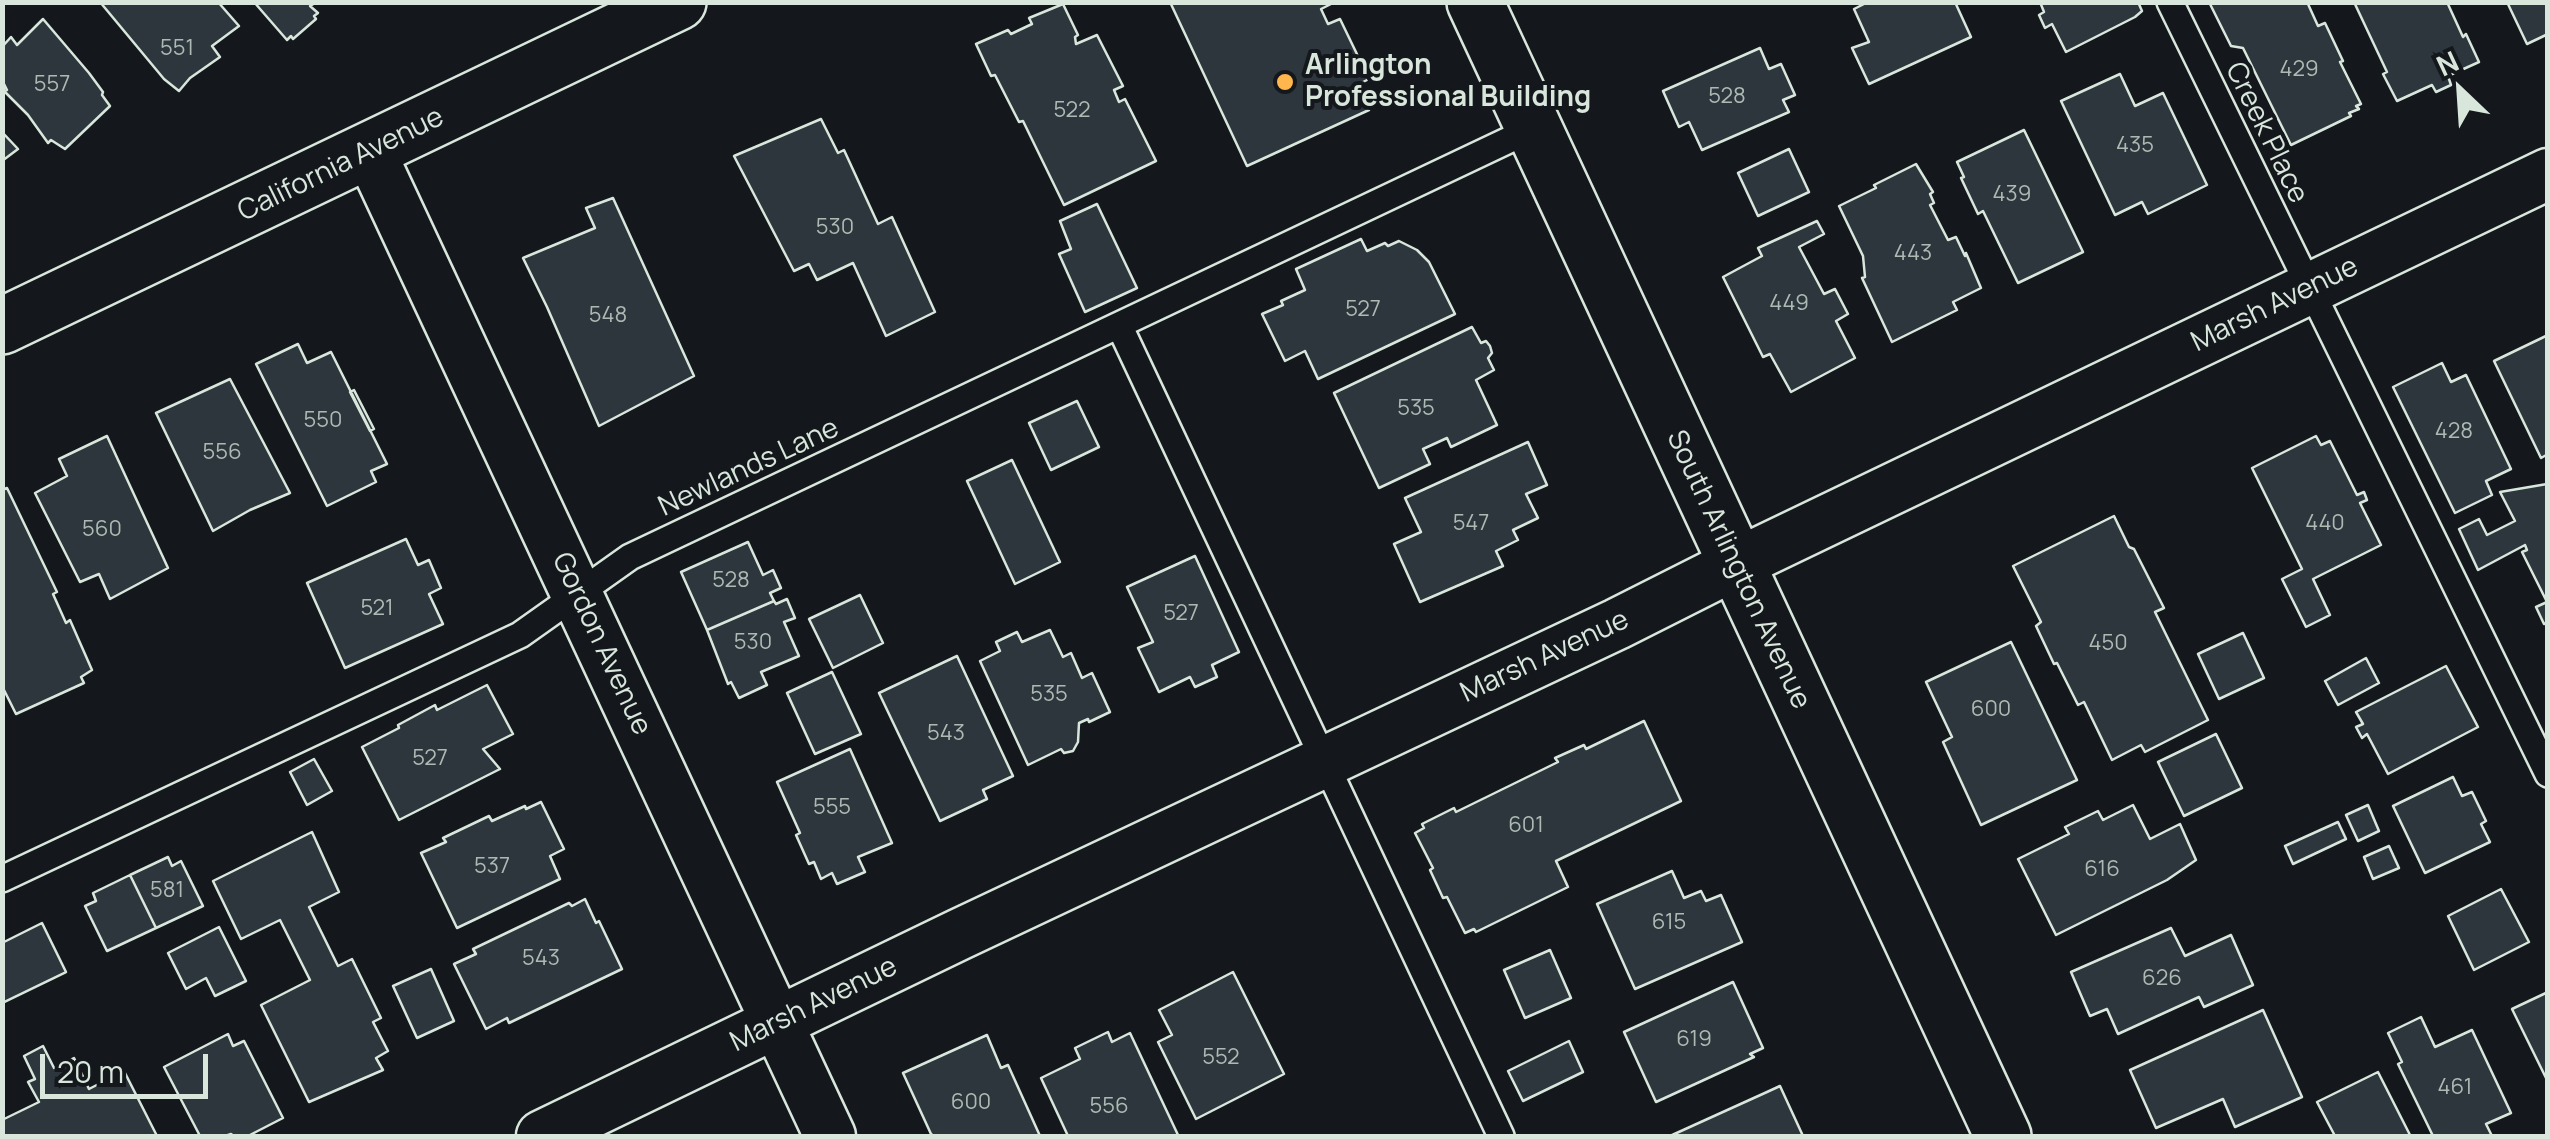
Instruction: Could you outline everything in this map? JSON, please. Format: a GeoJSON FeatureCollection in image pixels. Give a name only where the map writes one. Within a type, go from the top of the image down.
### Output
{"type":"FeatureCollection","features":[{"type":"Feature","properties":{"kind":"main road","name":"California Avenue"},"geometry":{"type":"LineString","coordinates":[[2,326],[678,2]]}},
{"type":"Feature","properties":{"kind":"main road","name":"South Arlington Avenue"},"geometry":{"type":"LineString","coordinates":[[1475,2],[2003,1136]]}},
{"type":"Feature","properties":{"kind":"street","name":"Gordon Avenue"},"geometry":{"type":"LineString","coordinates":[[370,152],[830,1136]]}},
{"type":"Feature","properties":{"kind":"street","name":"Marsh Avenue"},"geometry":{"type":"LineString","coordinates":[[542,1136],[2309,289],[2544,185]]}},
{"type":"Feature","properties":{"kind":"lane","name":"Creek Place"},"geometry":{"type":"LineString","coordinates":[[2170,2],[2548,774]]}},
{"type":"Feature","properties":{"kind":"lane","name":"Newlands Lane"},"geometry":{"type":"LineString","coordinates":[[2,880],[520,635],[630,557],[1532,129]]}},
{"type":"Feature","properties":{"kind":"lane"},"geometry":{"type":"LineString","coordinates":[[1119,325],[1501,1136]]}},
{"type":"Feature","properties":{"kind":"building"},"geometry":{"type":"Polygon","coordinates":[[[100,2],[218,2],[239,26],[212,46],[220,57],[179,91],[164,79],[100,2]]]}},
{"type":"Feature","properties":{"kind":"building"},"geometry":{"type":"Polygon","coordinates":[[[254,2],[317,2],[310,6],[318,13],[316,19],[287,40],[254,2]]]}},
{"type":"Feature","properties":{"kind":"building","name":"Arlington Professional Building"},"geometry":{"type":"Polygon","coordinates":[[[1170,2],[1335,2],[1321,9],[1328,24],[1340,19],[1369,79],[1357,85],[1369,110],[1247,166],[1170,2]]]}},
{"type":"Feature","properties":{"kind":"building"},"geometry":{"type":"Polygon","coordinates":[[[1868,2],[1955,2],[1971,37],[1869,84],[1852,48],[1869,42],[1854,9],[1868,2]]]}},
{"type":"Feature","properties":{"kind":"building"},"geometry":{"type":"Polygon","coordinates":[[[2040,2],[2138,2],[2142,11],[2066,52],[2052,24],[2045,28],[2039,15],[2044,12],[2040,2]]]}},
{"type":"Feature","properties":{"kind":"building"},"geometry":{"type":"Polygon","coordinates":[[[2209,2],[2311,2],[2308,4],[2318,26],[2325,23],[2343,61],[2340,62],[2361,104],[2356,106],[2359,109],[2291,145],[2243,48],[2231,46],[2209,2]]]}},
{"type":"Feature","properties":{"kind":"building"},"geometry":{"type":"Polygon","coordinates":[[[2354,2],[2447,2],[2479,62],[2448,76],[2451,85],[2436,92],[2432,85],[2397,101],[2354,2]]]}},
{"type":"Feature","properties":{"kind":"building"},"geometry":{"type":"Polygon","coordinates":[[[2507,2],[2548,2],[2548,34],[2527,44],[2507,2]]]}},
{"type":"Feature","properties":{"kind":"building"},"geometry":{"type":"Polygon","coordinates":[[[1063,4],[1078,35],[1076,44],[1097,35],[1123,86],[1114,90],[1119,102],[1125,99],[1156,161],[1064,205],[1023,121],[1019,122],[976,44],[1008,30],[1011,34],[1032,24],[1029,18],[1063,4]]]}},
{"type":"Feature","properties":{"kind":"building"},"geometry":{"type":"Polygon","coordinates":[[[43,19],[89,73],[110,106],[65,149],[51,140],[48,143],[4,91],[7,90],[2,80],[2,47],[11,37],[17,45],[43,19]]]}},
{"type":"Feature","properties":{"kind":"building"},"geometry":{"type":"Polygon","coordinates":[[[1760,48],[1769,69],[1781,64],[1795,95],[1783,100],[1789,112],[1702,150],[1689,122],[1679,127],[1663,91],[1760,48]]]}},
{"type":"Feature","properties":{"kind":"building"},"geometry":{"type":"Polygon","coordinates":[[[2120,74],[2135,106],[2163,93],[2207,185],[2148,214],[2142,202],[2115,215],[2061,101],[2120,74]]]}},
{"type":"Feature","properties":{"kind":"building"},"geometry":{"type":"Polygon","coordinates":[[[821,119],[838,153],[844,150],[878,224],[892,217],[935,312],[886,336],[853,263],[817,280],[809,264],[794,271],[734,156],[821,119]]]}},
{"type":"Feature","properties":{"kind":"building"},"geometry":{"type":"Polygon","coordinates":[[[2024,130],[2083,252],[2018,283],[1983,211],[1978,214],[1957,162],[2024,130]]]}},
{"type":"Feature","properties":{"kind":"building"},"geometry":{"type":"Polygon","coordinates":[[[2,132],[18,149],[2,161],[2,132]]]}},
{"type":"Feature","properties":{"kind":"building"},"geometry":{"type":"Polygon","coordinates":[[[1789,149],[1809,192],[1758,216],[1738,173],[1789,149]]]}},
{"type":"Feature","properties":{"kind":"building"},"geometry":{"type":"Polygon","coordinates":[[[1916,164],[1933,192],[1930,194],[1934,203],[1930,205],[1948,240],[1956,237],[1981,288],[1953,302],[1957,310],[1892,342],[1862,278],[1863,256],[1839,206],[1916,164]]]}},
{"type":"Feature","properties":{"kind":"building"},"geometry":{"type":"Polygon","coordinates":[[[613,198],[694,376],[599,426],[523,258],[595,228],[586,208],[613,198]]]}},
{"type":"Feature","properties":{"kind":"building"},"geometry":{"type":"Polygon","coordinates":[[[1097,204],[1137,288],[1085,312],[1059,254],[1071,249],[1060,221],[1097,204]]]}},
{"type":"Feature","properties":{"kind":"building"},"geometry":{"type":"Polygon","coordinates":[[[1817,221],[1824,234],[1799,247],[1824,294],[1835,289],[1848,314],[1836,321],[1855,358],[1791,392],[1770,354],[1763,357],[1723,277],[1762,256],[1758,248],[1817,221]]]}},
{"type":"Feature","properties":{"kind":"building"},"geometry":{"type":"Polygon","coordinates":[[[1361,239],[1367,251],[1399,241],[1417,250],[1429,262],[1455,314],[1318,379],[1305,351],[1285,361],[1262,314],[1305,290],[1296,269],[1361,239]]]}},
{"type":"Feature","properties":{"kind":"building"},"geometry":{"type":"Polygon","coordinates":[[[1472,327],[1492,353],[1488,358],[1494,370],[1476,380],[1497,425],[1451,447],[1447,438],[1423,449],[1430,464],[1379,488],[1334,393],[1472,327]]]}},
{"type":"Feature","properties":{"kind":"building"},"geometry":{"type":"Polygon","coordinates":[[[2548,335],[2548,454],[2541,458],[2494,361],[2548,335]]]}},
{"type":"Feature","properties":{"kind":"building"},"geometry":{"type":"Polygon","coordinates":[[[298,344],[307,363],[331,352],[387,464],[371,471],[376,482],[327,506],[256,364],[298,344]]]}},
{"type":"Feature","properties":{"kind":"building"},"geometry":{"type":"Polygon","coordinates":[[[2442,363],[2451,382],[2466,375],[2511,469],[2486,481],[2492,495],[2455,513],[2393,387],[2442,363]]]}},
{"type":"Feature","properties":{"kind":"building"},"geometry":{"type":"Polygon","coordinates":[[[230,379],[290,493],[213,531],[156,413],[230,379]]]}},
{"type":"Feature","properties":{"kind":"building"},"geometry":{"type":"Polygon","coordinates":[[[354,390],[374,429],[370,431],[350,392],[354,390]]]}},
{"type":"Feature","properties":{"kind":"building"},"geometry":{"type":"Polygon","coordinates":[[[1077,401],[1099,447],[1051,470],[1029,423],[1077,401]]]}},
{"type":"Feature","properties":{"kind":"building"},"geometry":{"type":"Polygon","coordinates":[[[107,436],[168,568],[110,599],[99,574],[80,582],[35,493],[67,476],[59,459],[107,436]]]}},
{"type":"Feature","properties":{"kind":"building"},"geometry":{"type":"Polygon","coordinates":[[[2316,436],[2321,445],[2330,441],[2357,495],[2364,492],[2367,500],[2360,503],[2381,545],[2313,579],[2330,615],[2306,627],[2282,579],[2302,569],[2252,468],[2316,436]]]}},
{"type":"Feature","properties":{"kind":"building"},"geometry":{"type":"Polygon","coordinates":[[[1528,442],[1547,485],[1526,494],[1538,518],[1513,530],[1518,540],[1496,551],[1503,566],[1420,602],[1394,544],[1421,532],[1405,498],[1528,442]]]}},
{"type":"Feature","properties":{"kind":"building"},"geometry":{"type":"Polygon","coordinates":[[[1012,460],[1060,562],[1015,584],[967,481],[1012,460]]]}},
{"type":"Feature","properties":{"kind":"building"},"geometry":{"type":"Polygon","coordinates":[[[2547,484],[2548,623],[2544,624],[2536,607],[2547,602],[2522,552],[2527,550],[2525,545],[2478,570],[2459,529],[2479,519],[2487,535],[2515,521],[2500,492],[2547,484]]]}},
{"type":"Feature","properties":{"kind":"building"},"geometry":{"type":"Polygon","coordinates":[[[7,488],[57,592],[53,594],[66,623],[70,620],[92,670],[81,677],[84,683],[16,714],[2,686],[2,490],[7,488]]]}},
{"type":"Feature","properties":{"kind":"building"},"geometry":{"type":"Polygon","coordinates":[[[2114,516],[2164,608],[2155,612],[2208,720],[2145,752],[2141,745],[2112,760],[2084,702],[2078,705],[2057,663],[2054,664],[2036,626],[2041,622],[2013,566],[2114,516]]]}},
{"type":"Feature","properties":{"kind":"building"},"geometry":{"type":"Polygon","coordinates":[[[406,539],[418,565],[429,560],[441,588],[429,594],[443,624],[345,668],[307,583],[406,539]]]}},
{"type":"Feature","properties":{"kind":"building"},"geometry":{"type":"Polygon","coordinates":[[[748,542],[763,575],[773,570],[781,588],[770,593],[774,601],[707,630],[681,572],[748,542]]]}},
{"type":"Feature","properties":{"kind":"building"},"geometry":{"type":"Polygon","coordinates":[[[1195,556],[1239,652],[1212,665],[1217,677],[1195,687],[1190,677],[1159,692],[1138,648],[1153,642],[1127,587],[1195,556]]]}},
{"type":"Feature","properties":{"kind":"building"},"geometry":{"type":"Polygon","coordinates":[[[860,595],[883,643],[833,668],[809,619],[860,595]]]}},
{"type":"Feature","properties":{"kind":"building"},"geometry":{"type":"Polygon","coordinates":[[[787,599],[795,618],[784,622],[799,656],[761,672],[767,685],[739,698],[731,682],[728,684],[707,630],[787,599]]]}},
{"type":"Feature","properties":{"kind":"building"},"geometry":{"type":"Polygon","coordinates":[[[1050,630],[1063,657],[1071,653],[1082,678],[1092,673],[1110,712],[1079,723],[1078,742],[1073,751],[1064,753],[1061,749],[1028,765],[980,661],[1000,651],[996,642],[1017,632],[1022,642],[1050,630]]]}},
{"type":"Feature","properties":{"kind":"building"},"geometry":{"type":"Polygon","coordinates":[[[2243,633],[2264,678],[2219,699],[2198,654],[2243,633]]]}},
{"type":"Feature","properties":{"kind":"building"},"geometry":{"type":"Polygon","coordinates":[[[2011,642],[2077,780],[1981,825],[1943,742],[1952,737],[1926,682],[2011,642]]]}},
{"type":"Feature","properties":{"kind":"building"},"geometry":{"type":"Polygon","coordinates":[[[957,656],[1013,776],[983,790],[987,799],[940,821],[879,693],[957,656]]]}},
{"type":"Feature","properties":{"kind":"building"},"geometry":{"type":"Polygon","coordinates":[[[2366,658],[2379,683],[2338,705],[2325,681],[2366,658]]]}},
{"type":"Feature","properties":{"kind":"building"},"geometry":{"type":"Polygon","coordinates":[[[2446,666],[2478,727],[2388,774],[2367,734],[2362,738],[2356,727],[2363,724],[2356,712],[2446,666]]]}},
{"type":"Feature","properties":{"kind":"building"},"geometry":{"type":"Polygon","coordinates":[[[832,672],[861,734],[815,754],[787,693],[832,672]]]}},
{"type":"Feature","properties":{"kind":"building"},"geometry":{"type":"Polygon","coordinates":[[[487,685],[513,734],[483,749],[500,769],[399,820],[362,747],[435,705],[437,710],[487,685]]]}},
{"type":"Feature","properties":{"kind":"building"},"geometry":{"type":"Polygon","coordinates":[[[1644,721],[1681,801],[1556,861],[1568,887],[1476,932],[1474,929],[1465,933],[1447,897],[1443,898],[1415,833],[1424,828],[1422,824],[1454,808],[1456,812],[1558,762],[1555,758],[1584,745],[1586,749],[1644,721]]]}},
{"type":"Feature","properties":{"kind":"building"},"geometry":{"type":"Polygon","coordinates":[[[2216,734],[2242,788],[2184,816],[2158,762],[2216,734]]]}},
{"type":"Feature","properties":{"kind":"building"},"geometry":{"type":"Polygon","coordinates":[[[850,749],[892,843],[858,857],[865,872],[837,884],[832,873],[821,879],[814,862],[809,864],[777,782],[850,749]]]}},
{"type":"Feature","properties":{"kind":"building"},"geometry":{"type":"Polygon","coordinates":[[[314,759],[332,791],[307,805],[290,772],[314,759]]]}},
{"type":"Feature","properties":{"kind":"building"},"geometry":{"type":"Polygon","coordinates":[[[2453,777],[2462,796],[2472,792],[2486,821],[2481,824],[2490,842],[2425,873],[2393,806],[2453,777]]]}},
{"type":"Feature","properties":{"kind":"building"},"geometry":{"type":"Polygon","coordinates":[[[541,802],[564,849],[550,856],[560,879],[457,928],[421,853],[489,816],[492,821],[541,802]]]}},
{"type":"Feature","properties":{"kind":"building"},"geometry":{"type":"Polygon","coordinates":[[[2133,805],[2150,839],[2180,824],[2196,860],[2167,880],[2056,935],[2018,859],[2069,834],[2065,827],[2098,811],[2103,820],[2133,805]]]}},
{"type":"Feature","properties":{"kind":"building"},"geometry":{"type":"Polygon","coordinates":[[[2368,805],[2379,831],[2358,841],[2346,815],[2368,805]]]}},
{"type":"Feature","properties":{"kind":"building"},"geometry":{"type":"Polygon","coordinates":[[[2338,822],[2346,839],[2293,864],[2285,846],[2338,822]]]}},
{"type":"Feature","properties":{"kind":"building"},"geometry":{"type":"Polygon","coordinates":[[[312,832],[339,892],[309,907],[338,966],[352,959],[381,1018],[373,1022],[388,1051],[376,1058],[383,1070],[309,1102],[261,1005],[310,980],[280,920],[241,939],[213,881],[312,832]]]}},
{"type":"Feature","properties":{"kind":"building"},"geometry":{"type":"Polygon","coordinates":[[[2389,846],[2399,868],[2373,879],[2364,857],[2389,846]]]}},
{"type":"Feature","properties":{"kind":"building"},"geometry":{"type":"Polygon","coordinates":[[[168,857],[172,866],[181,861],[203,906],[156,928],[130,875],[168,857]]]}},
{"type":"Feature","properties":{"kind":"building"},"geometry":{"type":"Polygon","coordinates":[[[1672,871],[1684,898],[1701,891],[1706,901],[1721,895],[1742,942],[1635,989],[1597,904],[1672,871]]]}},
{"type":"Feature","properties":{"kind":"building"},"geometry":{"type":"Polygon","coordinates":[[[130,875],[156,928],[107,951],[85,906],[96,901],[93,893],[130,875]]]}},
{"type":"Feature","properties":{"kind":"building"},"geometry":{"type":"Polygon","coordinates":[[[2501,889],[2529,942],[2474,970],[2448,916],[2501,889]]]}},
{"type":"Feature","properties":{"kind":"building"},"geometry":{"type":"Polygon","coordinates":[[[585,899],[622,969],[509,1023],[507,1018],[486,1029],[454,964],[476,954],[473,949],[585,899]]]}},
{"type":"Feature","properties":{"kind":"building"},"geometry":{"type":"Polygon","coordinates":[[[42,923],[66,972],[2,1003],[2,943],[42,923]]]}},
{"type":"Feature","properties":{"kind":"building"},"geometry":{"type":"Polygon","coordinates":[[[219,927],[246,981],[215,996],[206,978],[186,989],[168,953],[219,927]]]}},
{"type":"Feature","properties":{"kind":"building"},"geometry":{"type":"Polygon","coordinates":[[[2171,928],[2185,956],[2231,935],[2253,985],[2204,1007],[2199,997],[2118,1034],[2107,1009],[2090,1016],[2071,972],[2171,928]]]}},
{"type":"Feature","properties":{"kind":"building"},"geometry":{"type":"Polygon","coordinates":[[[1550,950],[1571,998],[1525,1018],[1504,970],[1550,950]]]}},
{"type":"Feature","properties":{"kind":"building"},"geometry":{"type":"Polygon","coordinates":[[[431,969],[454,1021],[417,1038],[393,986],[431,969]]]}},
{"type":"Feature","properties":{"kind":"building"},"geometry":{"type":"Polygon","coordinates":[[[1233,972],[1284,1074],[1196,1119],[1158,1042],[1172,1035],[1159,1010],[1233,972]]]}},
{"type":"Feature","properties":{"kind":"building"},"geometry":{"type":"Polygon","coordinates":[[[1733,982],[1763,1048],[1750,1054],[1754,1057],[1656,1102],[1624,1032],[1733,982]]]}},
{"type":"Feature","properties":{"kind":"building"},"geometry":{"type":"Polygon","coordinates":[[[2548,992],[2548,1082],[2512,1009],[2548,992]]]}},
{"type":"Feature","properties":{"kind":"building"},"geometry":{"type":"Polygon","coordinates":[[[2263,1010],[2302,1097],[2235,1127],[2223,1099],[2156,1128],[2130,1070],[2263,1010]]]}},
{"type":"Feature","properties":{"kind":"building"},"geometry":{"type":"Polygon","coordinates":[[[2421,1017],[2435,1047],[2472,1030],[2511,1113],[2486,1124],[2492,1136],[2433,1136],[2398,1064],[2402,1062],[2388,1033],[2421,1017]]]}},
{"type":"Feature","properties":{"kind":"building"},"geometry":{"type":"Polygon","coordinates":[[[1108,1032],[1112,1042],[1130,1033],[1178,1135],[1068,1136],[1041,1078],[1080,1059],[1075,1048],[1108,1032]]]}},
{"type":"Feature","properties":{"kind":"building"},"geometry":{"type":"Polygon","coordinates":[[[228,1034],[233,1046],[244,1041],[283,1118],[248,1136],[200,1136],[164,1067],[228,1034]]]}},
{"type":"Feature","properties":{"kind":"building"},"geometry":{"type":"Polygon","coordinates":[[[987,1035],[1001,1068],[1008,1065],[1040,1136],[934,1136],[903,1073],[987,1035]]]}},
{"type":"Feature","properties":{"kind":"building"},"geometry":{"type":"Polygon","coordinates":[[[1569,1041],[1583,1072],[1523,1101],[1508,1071],[1569,1041]]]}},
{"type":"Feature","properties":{"kind":"building"},"geometry":{"type":"Polygon","coordinates":[[[43,1046],[54,1068],[74,1058],[89,1089],[124,1071],[157,1136],[2,1136],[2,1120],[39,1102],[28,1082],[35,1079],[24,1056],[43,1046]]]}},
{"type":"Feature","properties":{"kind":"building"},"geometry":{"type":"Polygon","coordinates":[[[2378,1072],[2410,1135],[2335,1136],[2317,1102],[2378,1072]]]}},
{"type":"Feature","properties":{"kind":"building"},"geometry":{"type":"Polygon","coordinates":[[[1780,1086],[1803,1136],[1670,1136],[1767,1092],[1780,1086]]]}},
{"type":"Feature","properties":{"kind":"place","name":"Arlington Professional Building"},"geometry":{"type":"Point","coordinates":[1285,82]}}]}
